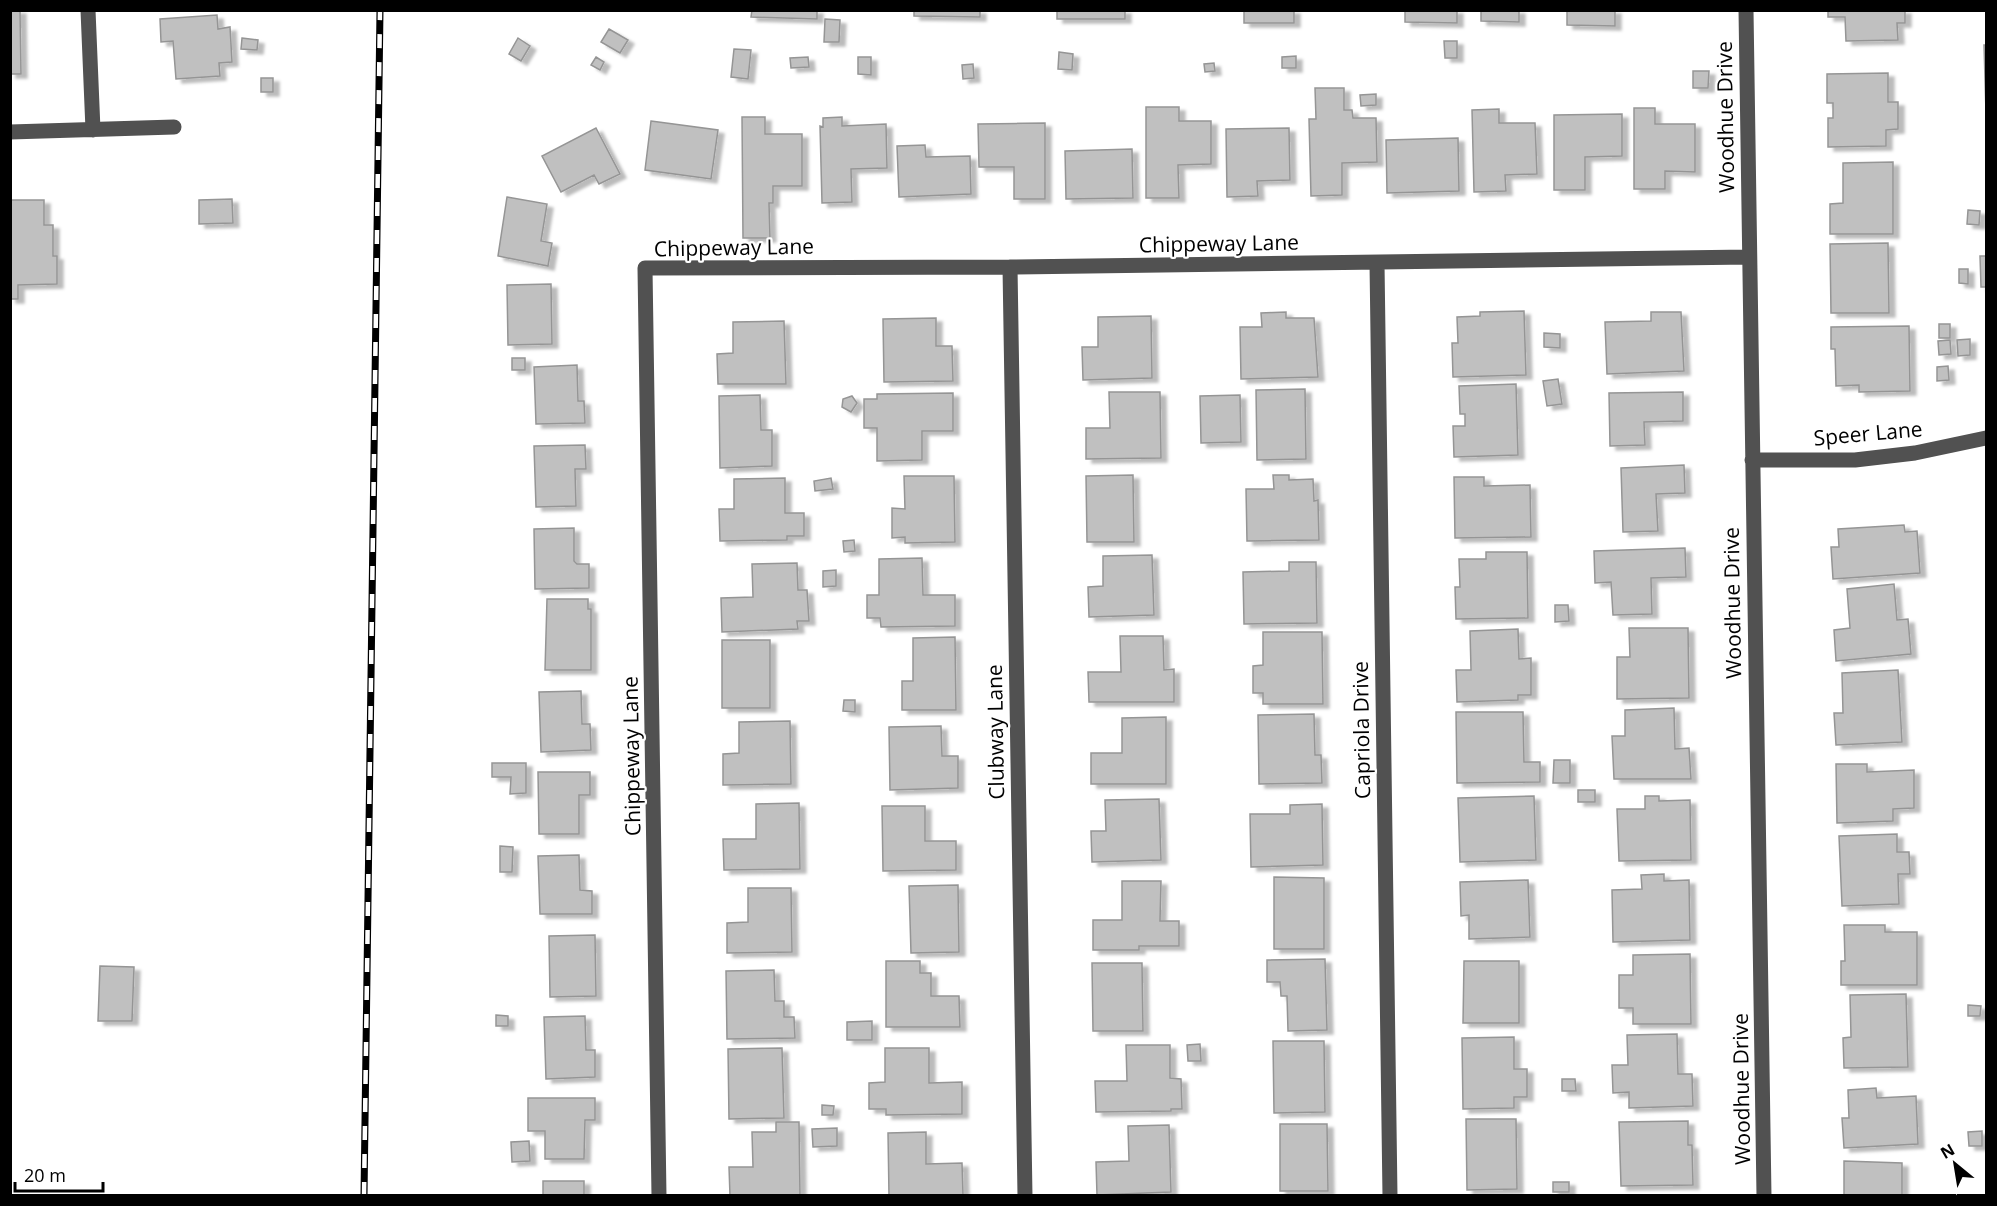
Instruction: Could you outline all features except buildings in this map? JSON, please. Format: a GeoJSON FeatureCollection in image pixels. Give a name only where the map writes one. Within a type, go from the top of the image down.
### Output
{"type":"FeatureCollection","features":[{"type":"Feature","properties":{"kind":"street"},"geometry":{"type":"LineString","coordinates":[[88,10],[93,130]]}},
{"type":"Feature","properties":{"kind":"street","name":"Woodhue Drive"},"geometry":{"type":"LineString","coordinates":[[1746,10],[1764,1196]]}},
{"type":"Feature","properties":{"kind":"street"},"geometry":{"type":"LineString","coordinates":[[10,132],[174,127]]}},
{"type":"Feature","properties":{"kind":"street","name":"Chippeway Lane"},"geometry":{"type":"LineString","coordinates":[[659,1196],[645,268],[1010,267],[1749,257]]}},
{"type":"Feature","properties":{"kind":"street","name":"Capriola Drive"},"geometry":{"type":"LineString","coordinates":[[1377,263],[1390,1196]]}},
{"type":"Feature","properties":{"kind":"street","name":"Clubway Lane"},"geometry":{"type":"LineString","coordinates":[[1010,267],[1025,1196]]}},
{"type":"Feature","properties":{"kind":"street","name":"Speer Lane"},"geometry":{"type":"LineString","coordinates":[[1752,460],[1855,460],[1915,453],[1986,438]]}},
{"type":"Feature","properties":{"kind":"railway"},"geometry":{"type":"LineString","coordinates":[[364,1196],[380,10]]}}]}
